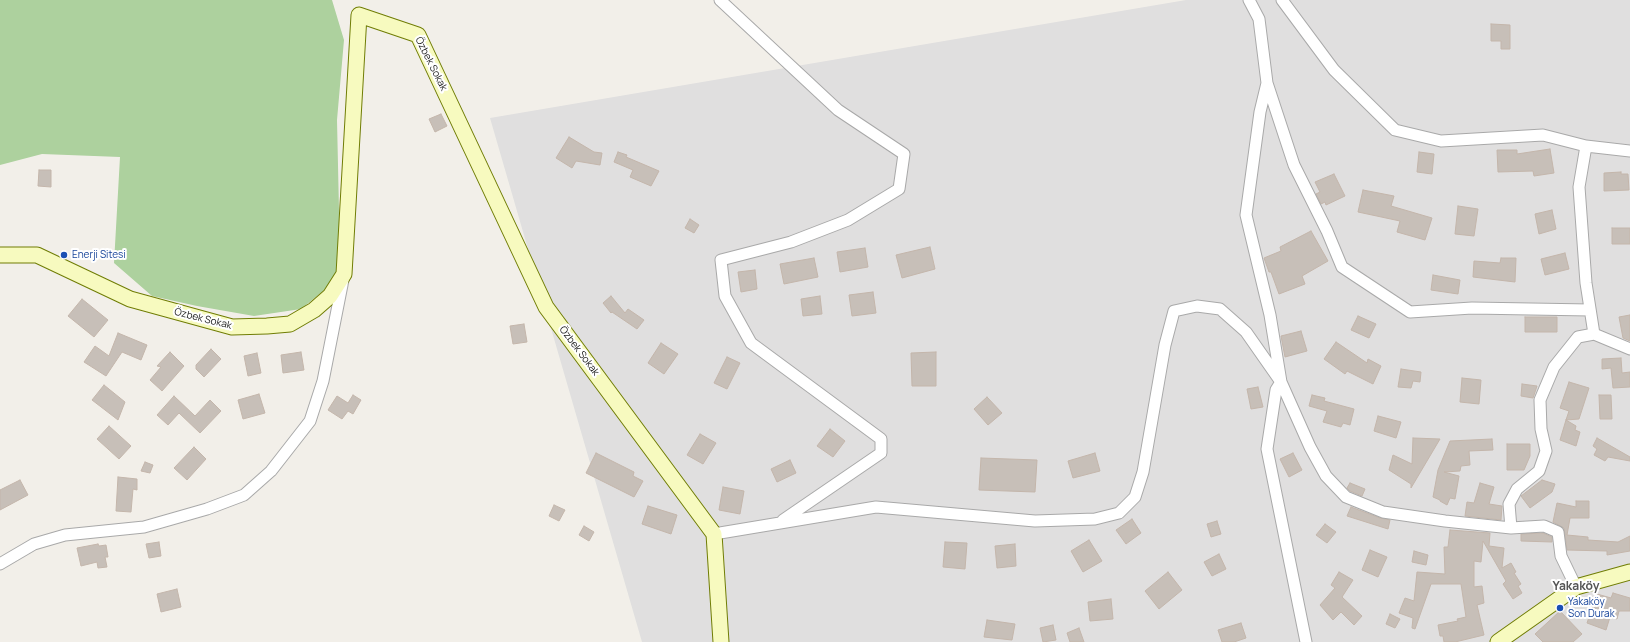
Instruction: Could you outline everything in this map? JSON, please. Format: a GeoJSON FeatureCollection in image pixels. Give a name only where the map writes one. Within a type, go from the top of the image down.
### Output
{"type":"FeatureCollection","features":[{"type":"Feature","properties":{"kind":"street"},"geometry":{"type":"LineString","coordinates":[[720,0],[838,110],[904,154],[899,189],[848,220],[791,242],[720,260],[725,296],[751,344],[881,439],[881,453],[780,523]]}},
{"type":"Feature","properties":{"kind":"street"},"geometry":{"type":"LineString","coordinates":[[1249,0],[1259,19],[1267,82],[1294,165],[1342,266],[1410,312],[1472,308],[1590,310]]}},
{"type":"Feature","properties":{"kind":"street"},"geometry":{"type":"LineString","coordinates":[[1282,0],[1334,70],[1395,130],[1441,140],[1543,135],[1586,146],[1630,150]]}},
{"type":"Feature","properties":{"kind":"street","name":"Özbek Sokak"},"geometry":{"type":"LineString","coordinates":[[0,255],[37,255],[130,299],[232,327],[290,324],[314,310],[330,296],[344,274],[359,15],[418,35],[546,307],[714,534]]}},
{"type":"Feature","properties":{"kind":"street"},"geometry":{"type":"LineString","coordinates":[[1267,82],[1260,112],[1246,215],[1270,315],[1281,382],[1276,390],[1267,449],[1306,642]]}},
{"type":"Feature","properties":{"kind":"street"},"geometry":{"type":"LineString","coordinates":[[1586,146],[1579,187],[1586,283],[1594,334]]}},
{"type":"Feature","properties":{"kind":"street"},"geometry":{"type":"LineString","coordinates":[[0,564],[34,544],[65,535],[144,528],[207,510],[244,495],[271,471],[310,420],[323,381],[344,274]]}},
{"type":"Feature","properties":{"kind":"street"},"geometry":{"type":"LineString","coordinates":[[721,642],[714,534],[876,507],[1035,521],[1095,519],[1119,513],[1135,497],[1143,472],[1165,345],[1174,311],[1197,306],[1220,309],[1246,332],[1281,382],[1290,404],[1326,476],[1346,497],[1383,512],[1445,521],[1511,528],[1544,526],[1558,532],[1560,556],[1576,587]]}},
{"type":"Feature","properties":{"kind":"street"},"geometry":{"type":"LineString","coordinates":[[1511,528],[1509,504],[1517,489],[1539,471],[1546,451],[1541,430],[1540,400],[1554,367],[1578,337],[1594,334],[1630,349]]}},
{"type":"Feature","properties":{"kind":"street"},"geometry":{"type":"LineString","coordinates":[[1498,642],[1576,587],[1630,572]]}},
{"type":"Feature","properties":{"kind":"shaded area"},"geometry":{"type":"Polygon","coordinates":[[[1186,0],[1630,0],[1630,642],[642,642],[490,118],[1186,0]]]}},
{"type":"Feature","properties":{"kind":"green space"},"geometry":{"type":"Polygon","coordinates":[[[0,0],[332,0],[344,40],[337,120],[340,256],[333,283],[301,309],[254,316],[152,296],[114,263],[120,157],[42,154],[0,165],[0,0]]]}},
{"type":"Feature","properties":{"kind":"building"},"geometry":{"type":"Polygon","coordinates":[[[1491,24],[1510,25],[1510,49],[1501,49],[1501,41],[1491,41],[1491,24]]]}},
{"type":"Feature","properties":{"kind":"building"},"geometry":{"type":"Polygon","coordinates":[[[441,114],[447,126],[435,132],[429,119],[441,114]]]}},
{"type":"Feature","properties":{"kind":"building"},"geometry":{"type":"Polygon","coordinates":[[[569,137],[594,152],[602,153],[600,165],[576,161],[572,168],[556,158],[569,137]]]}},
{"type":"Feature","properties":{"kind":"building"},"geometry":{"type":"Polygon","coordinates":[[[1550,149],[1554,173],[1534,176],[1533,171],[1498,172],[1497,150],[1517,150],[1517,154],[1550,149]]]}},
{"type":"Feature","properties":{"kind":"building"},"geometry":{"type":"Polygon","coordinates":[[[618,152],[659,171],[651,186],[630,177],[633,170],[614,162],[618,152]]]}},
{"type":"Feature","properties":{"kind":"building"},"geometry":{"type":"Polygon","coordinates":[[[1419,152],[1434,154],[1432,174],[1417,172],[1419,152]]]}},
{"type":"Feature","properties":{"kind":"building"},"geometry":{"type":"Polygon","coordinates":[[[39,170],[51,170],[51,187],[38,186],[39,170]]]}},
{"type":"Feature","properties":{"kind":"building"},"geometry":{"type":"Polygon","coordinates":[[[1621,172],[1621,174],[1628,174],[1629,190],[1604,191],[1604,173],[1621,172]]]}},
{"type":"Feature","properties":{"kind":"building"},"geometry":{"type":"Polygon","coordinates":[[[1334,174],[1345,196],[1326,205],[1325,202],[1321,204],[1316,194],[1320,192],[1315,182],[1334,174]]]}},
{"type":"Feature","properties":{"kind":"building"},"geometry":{"type":"Polygon","coordinates":[[[1363,190],[1394,196],[1391,206],[1432,218],[1425,240],[1397,232],[1400,221],[1358,212],[1363,190]]]}},
{"type":"Feature","properties":{"kind":"building"},"geometry":{"type":"Polygon","coordinates":[[[1458,206],[1478,209],[1474,236],[1455,234],[1458,206]]]}},
{"type":"Feature","properties":{"kind":"building"},"geometry":{"type":"Polygon","coordinates":[[[1552,210],[1556,229],[1539,234],[1535,214],[1552,210]]]}},
{"type":"Feature","properties":{"kind":"building"},"geometry":{"type":"Polygon","coordinates":[[[690,219],[699,225],[694,233],[685,228],[690,219]]]}},
{"type":"Feature","properties":{"kind":"building"},"geometry":{"type":"Polygon","coordinates":[[[1612,228],[1630,228],[1630,244],[1612,244],[1612,228]]]}},
{"type":"Feature","properties":{"kind":"building"},"geometry":{"type":"Polygon","coordinates":[[[1311,231],[1328,261],[1302,276],[1305,284],[1279,294],[1264,258],[1281,251],[1280,247],[1311,231]]]}},
{"type":"Feature","properties":{"kind":"building"},"geometry":{"type":"Polygon","coordinates":[[[930,247],[935,269],[902,278],[896,255],[930,247]]]}},
{"type":"Feature","properties":{"kind":"building"},"geometry":{"type":"Polygon","coordinates":[[[865,248],[868,267],[840,272],[837,252],[865,248]]]}},
{"type":"Feature","properties":{"kind":"building"},"geometry":{"type":"Polygon","coordinates":[[[1565,253],[1569,269],[1545,275],[1541,259],[1565,253]]]}},
{"type":"Feature","properties":{"kind":"building"},"geometry":{"type":"Polygon","coordinates":[[[814,258],[818,277],[784,284],[780,264],[814,258]]]}},
{"type":"Feature","properties":{"kind":"building"},"geometry":{"type":"Polygon","coordinates":[[[1501,258],[1516,258],[1515,282],[1473,277],[1474,261],[1500,263],[1501,258]]]}},
{"type":"Feature","properties":{"kind":"building"},"geometry":{"type":"Polygon","coordinates":[[[755,270],[757,289],[741,292],[738,272],[755,270]]]}},
{"type":"Feature","properties":{"kind":"building"},"geometry":{"type":"Polygon","coordinates":[[[1433,275],[1460,280],[1458,294],[1431,290],[1433,275]]]}},
{"type":"Feature","properties":{"kind":"building"},"geometry":{"type":"Polygon","coordinates":[[[873,292],[876,313],[852,316],[849,295],[873,292]]]}},
{"type":"Feature","properties":{"kind":"building"},"geometry":{"type":"Polygon","coordinates":[[[611,296],[625,313],[628,309],[644,320],[637,329],[612,312],[611,313],[603,303],[611,296]]]}},
{"type":"Feature","properties":{"kind":"building"},"geometry":{"type":"Polygon","coordinates":[[[820,296],[822,314],[803,316],[801,299],[820,296]]]}},
{"type":"Feature","properties":{"kind":"building"},"geometry":{"type":"Polygon","coordinates":[[[82,299],[108,320],[94,337],[68,316],[82,299]]]}},
{"type":"Feature","properties":{"kind":"building"},"geometry":{"type":"Polygon","coordinates":[[[1630,315],[1630,341],[1623,338],[1619,317],[1630,315]]]}},
{"type":"Feature","properties":{"kind":"building"},"geometry":{"type":"Polygon","coordinates":[[[1358,316],[1376,324],[1369,338],[1351,330],[1358,316]]]}},
{"type":"Feature","properties":{"kind":"building"},"geometry":{"type":"Polygon","coordinates":[[[1525,317],[1557,317],[1557,332],[1525,332],[1525,317]]]}},
{"type":"Feature","properties":{"kind":"building"},"geometry":{"type":"Polygon","coordinates":[[[524,324],[527,342],[513,344],[510,326],[524,324]]]}},
{"type":"Feature","properties":{"kind":"building"},"geometry":{"type":"Polygon","coordinates":[[[1301,331],[1307,351],[1285,357],[1281,336],[1301,331]]]}},
{"type":"Feature","properties":{"kind":"building"},"geometry":{"type":"Polygon","coordinates":[[[118,333],[147,345],[141,360],[122,352],[106,376],[84,362],[95,346],[109,356],[118,333]]]}},
{"type":"Feature","properties":{"kind":"building"},"geometry":{"type":"Polygon","coordinates":[[[1336,342],[1367,363],[1368,359],[1381,366],[1373,384],[1347,371],[1345,374],[1324,359],[1336,342]]]}},
{"type":"Feature","properties":{"kind":"building"},"geometry":{"type":"Polygon","coordinates":[[[661,343],[678,354],[664,374],[648,363],[661,343]]]}},
{"type":"Feature","properties":{"kind":"building"},"geometry":{"type":"Polygon","coordinates":[[[211,349],[221,359],[204,377],[196,369],[196,365],[211,349]]]}},
{"type":"Feature","properties":{"kind":"building"},"geometry":{"type":"Polygon","coordinates":[[[170,352],[184,366],[162,391],[150,380],[161,367],[157,366],[170,352]]]}},
{"type":"Feature","properties":{"kind":"building"},"geometry":{"type":"Polygon","coordinates":[[[301,352],[304,370],[283,373],[281,355],[301,352]]]}},
{"type":"Feature","properties":{"kind":"building"},"geometry":{"type":"Polygon","coordinates":[[[936,352],[936,386],[912,386],[911,353],[936,352]]]}},
{"type":"Feature","properties":{"kind":"building"},"geometry":{"type":"Polygon","coordinates":[[[257,353],[261,373],[248,376],[244,356],[257,353]]]}},
{"type":"Feature","properties":{"kind":"building"},"geometry":{"type":"Polygon","coordinates":[[[727,357],[740,363],[727,389],[714,383],[727,357]]]}},
{"type":"Feature","properties":{"kind":"building"},"geometry":{"type":"Polygon","coordinates":[[[1621,358],[1622,373],[1630,372],[1630,387],[1613,388],[1611,368],[1602,369],[1602,359],[1621,358]]]}},
{"type":"Feature","properties":{"kind":"building"},"geometry":{"type":"Polygon","coordinates":[[[1401,369],[1421,372],[1420,382],[1413,381],[1411,388],[1398,387],[1401,369]]]}},
{"type":"Feature","properties":{"kind":"building"},"geometry":{"type":"Polygon","coordinates":[[[1462,378],[1481,380],[1479,404],[1460,402],[1462,378]]]}},
{"type":"Feature","properties":{"kind":"building"},"geometry":{"type":"Polygon","coordinates":[[[1569,382],[1589,388],[1579,419],[1566,420],[1569,411],[1560,408],[1569,382]]]}},
{"type":"Feature","properties":{"kind":"building"},"geometry":{"type":"Polygon","coordinates":[[[1522,384],[1537,386],[1533,398],[1521,396],[1522,384]]]}},
{"type":"Feature","properties":{"kind":"building"},"geometry":{"type":"Polygon","coordinates":[[[104,385],[125,402],[118,420],[92,400],[104,385]]]}},
{"type":"Feature","properties":{"kind":"building"},"geometry":{"type":"Polygon","coordinates":[[[1258,387],[1263,407],[1251,409],[1247,389],[1258,387]]]}},
{"type":"Feature","properties":{"kind":"building"},"geometry":{"type":"Polygon","coordinates":[[[259,394],[265,413],[243,419],[238,400],[259,394]]]}},
{"type":"Feature","properties":{"kind":"building"},"geometry":{"type":"Polygon","coordinates":[[[353,395],[361,400],[353,414],[348,411],[342,419],[328,410],[337,396],[348,403],[353,395]]]}},
{"type":"Feature","properties":{"kind":"building"},"geometry":{"type":"Polygon","coordinates":[[[1312,395],[1325,398],[1324,401],[1354,409],[1350,425],[1343,423],[1341,427],[1323,422],[1327,411],[1309,406],[1312,395]]]}},
{"type":"Feature","properties":{"kind":"building"},"geometry":{"type":"Polygon","coordinates":[[[1599,395],[1611,395],[1612,419],[1600,419],[1599,395]]]}},
{"type":"Feature","properties":{"kind":"building"},"geometry":{"type":"Polygon","coordinates":[[[174,396],[195,416],[210,400],[221,411],[200,433],[179,413],[168,425],[157,415],[174,396]]]}},
{"type":"Feature","properties":{"kind":"building"},"geometry":{"type":"Polygon","coordinates":[[[987,397],[1002,413],[988,425],[974,409],[987,397]]]}},
{"type":"Feature","properties":{"kind":"building"},"geometry":{"type":"Polygon","coordinates":[[[1378,416],[1401,422],[1396,438],[1374,431],[1378,416]]]}},
{"type":"Feature","properties":{"kind":"building"},"geometry":{"type":"Polygon","coordinates":[[[1566,420],[1576,426],[1575,430],[1580,432],[1576,446],[1560,440],[1566,420]]]}},
{"type":"Feature","properties":{"kind":"building"},"geometry":{"type":"Polygon","coordinates":[[[109,426],[131,446],[119,459],[97,439],[109,426]]]}},
{"type":"Feature","properties":{"kind":"building"},"geometry":{"type":"Polygon","coordinates":[[[830,429],[845,441],[833,457],[817,446],[830,429]]]}},
{"type":"Feature","properties":{"kind":"building"},"geometry":{"type":"Polygon","coordinates":[[[700,434],[716,443],[703,464],[687,455],[700,434]]]}},
{"type":"Feature","properties":{"kind":"building"},"geometry":{"type":"Polygon","coordinates":[[[1413,438],[1440,439],[1411,488],[1411,484],[1389,470],[1393,455],[1412,464],[1413,438]]]}},
{"type":"Feature","properties":{"kind":"building"},"geometry":{"type":"Polygon","coordinates":[[[1597,438],[1630,457],[1630,461],[1608,457],[1605,461],[1594,455],[1597,449],[1593,446],[1597,438]]]}},
{"type":"Feature","properties":{"kind":"building"},"geometry":{"type":"Polygon","coordinates":[[[1492,439],[1493,450],[1469,451],[1470,465],[1461,466],[1460,471],[1444,472],[1459,476],[1455,499],[1450,498],[1447,505],[1433,497],[1438,470],[1450,441],[1492,439]]]}},
{"type":"Feature","properties":{"kind":"building"},"geometry":{"type":"Polygon","coordinates":[[[1507,444],[1530,444],[1530,456],[1524,470],[1507,470],[1507,444]]]}},
{"type":"Feature","properties":{"kind":"building"},"geometry":{"type":"Polygon","coordinates":[[[194,447],[206,459],[187,480],[174,468],[194,447]]]}},
{"type":"Feature","properties":{"kind":"building"},"geometry":{"type":"Polygon","coordinates":[[[596,453],[634,472],[633,476],[643,481],[634,497],[586,473],[596,453]]]}},
{"type":"Feature","properties":{"kind":"building"},"geometry":{"type":"Polygon","coordinates":[[[1095,453],[1100,471],[1073,478],[1068,461],[1095,453]]]}},
{"type":"Feature","properties":{"kind":"building"},"geometry":{"type":"Polygon","coordinates":[[[1293,453],[1302,470],[1289,477],[1280,459],[1293,453]]]}},
{"type":"Feature","properties":{"kind":"building"},"geometry":{"type":"Polygon","coordinates":[[[981,458],[1037,460],[1035,492],[979,490],[981,458]]]}},
{"type":"Feature","properties":{"kind":"building"},"geometry":{"type":"Polygon","coordinates":[[[790,460],[796,473],[777,482],[771,469],[790,460]]]}},
{"type":"Feature","properties":{"kind":"building"},"geometry":{"type":"Polygon","coordinates":[[[145,462],[153,465],[150,473],[141,471],[145,462]]]}},
{"type":"Feature","properties":{"kind":"building"},"geometry":{"type":"Polygon","coordinates":[[[118,477],[137,479],[137,490],[133,489],[131,512],[116,511],[118,477]]]}},
{"type":"Feature","properties":{"kind":"building"},"geometry":{"type":"Polygon","coordinates":[[[20,480],[28,495],[0,510],[0,490],[20,480]]]}},
{"type":"Feature","properties":{"kind":"building"},"geometry":{"type":"Polygon","coordinates":[[[1542,480],[1555,484],[1552,492],[1530,508],[1521,496],[1542,480]]]}},
{"type":"Feature","properties":{"kind":"building"},"geometry":{"type":"Polygon","coordinates":[[[1350,483],[1365,489],[1362,496],[1350,491],[1347,488],[1350,483]]]}},
{"type":"Feature","properties":{"kind":"building"},"geometry":{"type":"Polygon","coordinates":[[[1480,483],[1494,487],[1489,504],[1502,506],[1501,520],[1465,516],[1467,502],[1474,503],[1480,483]]]}},
{"type":"Feature","properties":{"kind":"building"},"geometry":{"type":"Polygon","coordinates":[[[723,487],[744,491],[740,514],[719,510],[723,487]]]}},
{"type":"Feature","properties":{"kind":"building"},"geometry":{"type":"Polygon","coordinates":[[[1576,501],[1589,501],[1589,518],[1570,518],[1567,535],[1588,537],[1588,540],[1618,542],[1630,536],[1630,551],[1607,555],[1607,551],[1567,550],[1564,528],[1553,522],[1557,503],[1576,507],[1576,501]]]}},
{"type":"Feature","properties":{"kind":"building"},"geometry":{"type":"Polygon","coordinates":[[[554,505],[565,510],[559,521],[549,516],[554,505]]]}},
{"type":"Feature","properties":{"kind":"building"},"geometry":{"type":"Polygon","coordinates":[[[648,506],[677,515],[671,534],[642,524],[648,506]]]}},
{"type":"Feature","properties":{"kind":"building"},"geometry":{"type":"Polygon","coordinates":[[[1351,507],[1380,518],[1390,520],[1388,529],[1347,516],[1351,507]]]}},
{"type":"Feature","properties":{"kind":"building"},"geometry":{"type":"Polygon","coordinates":[[[1132,519],[1141,533],[1126,544],[1116,530],[1132,519]]]}},
{"type":"Feature","properties":{"kind":"building"},"geometry":{"type":"Polygon","coordinates":[[[1217,521],[1221,534],[1211,537],[1207,524],[1217,521]]]}},
{"type":"Feature","properties":{"kind":"building"},"geometry":{"type":"Polygon","coordinates":[[[1325,524],[1336,532],[1327,543],[1316,535],[1325,524]]]}},
{"type":"Feature","properties":{"kind":"building"},"geometry":{"type":"Polygon","coordinates":[[[584,526],[594,532],[589,541],[579,535],[584,526]]]}},
{"type":"Feature","properties":{"kind":"building"},"geometry":{"type":"Polygon","coordinates":[[[1450,530],[1490,533],[1489,546],[1504,548],[1502,568],[1511,563],[1516,572],[1514,573],[1521,584],[1518,586],[1522,593],[1513,599],[1503,584],[1506,581],[1483,541],[1481,562],[1474,561],[1474,587],[1482,586],[1484,603],[1477,605],[1484,635],[1455,642],[1444,642],[1443,636],[1440,636],[1438,625],[1458,621],[1457,619],[1466,617],[1461,584],[1431,584],[1415,629],[1412,628],[1413,618],[1399,613],[1405,598],[1414,601],[1417,572],[1445,574],[1444,547],[1448,547],[1450,530]]]}},
{"type":"Feature","properties":{"kind":"building"},"geometry":{"type":"Polygon","coordinates":[[[1543,533],[1552,537],[1552,542],[1521,541],[1521,534],[1543,533]]]}},
{"type":"Feature","properties":{"kind":"building"},"geometry":{"type":"Polygon","coordinates":[[[1089,540],[1102,561],[1083,572],[1071,551],[1089,540]]]}},
{"type":"Feature","properties":{"kind":"building"},"geometry":{"type":"Polygon","coordinates":[[[159,542],[161,556],[149,558],[146,544],[159,542]]]}},
{"type":"Feature","properties":{"kind":"building"},"geometry":{"type":"Polygon","coordinates":[[[945,542],[967,543],[965,569],[943,567],[945,542]]]}},
{"type":"Feature","properties":{"kind":"building"},"geometry":{"type":"Polygon","coordinates":[[[98,544],[99,546],[106,545],[108,557],[105,557],[107,567],[98,568],[97,562],[81,566],[77,548],[98,544]]]}},
{"type":"Feature","properties":{"kind":"building"},"geometry":{"type":"Polygon","coordinates":[[[1015,544],[1016,566],[997,568],[995,546],[1015,544]]]}},
{"type":"Feature","properties":{"kind":"building"},"geometry":{"type":"Polygon","coordinates":[[[1370,550],[1387,557],[1378,577],[1362,570],[1370,550]]]}},
{"type":"Feature","properties":{"kind":"building"},"geometry":{"type":"Polygon","coordinates":[[[1414,551],[1428,555],[1426,565],[1412,562],[1414,551]]]}},
{"type":"Feature","properties":{"kind":"building"},"geometry":{"type":"Polygon","coordinates":[[[1219,554],[1226,569],[1212,576],[1204,562],[1219,554]]]}},
{"type":"Feature","properties":{"kind":"building"},"geometry":{"type":"Polygon","coordinates":[[[1168,572],[1182,590],[1159,609],[1145,591],[1168,572]]]}},
{"type":"Feature","properties":{"kind":"building"},"geometry":{"type":"Polygon","coordinates":[[[1339,572],[1353,580],[1342,597],[1362,616],[1354,625],[1341,612],[1333,620],[1320,605],[1335,588],[1331,585],[1339,572]]]}},
{"type":"Feature","properties":{"kind":"building"},"geometry":{"type":"Polygon","coordinates":[[[177,589],[181,607],[161,612],[157,594],[177,589]]]}},
{"type":"Feature","properties":{"kind":"building"},"geometry":{"type":"Polygon","coordinates":[[[1613,593],[1630,598],[1630,611],[1619,611],[1617,619],[1610,617],[1606,630],[1587,623],[1597,594],[1611,598],[1613,593]]]}},
{"type":"Feature","properties":{"kind":"building"},"geometry":{"type":"Polygon","coordinates":[[[1111,599],[1113,619],[1090,621],[1088,602],[1111,599]]]}},
{"type":"Feature","properties":{"kind":"building"},"geometry":{"type":"Polygon","coordinates":[[[1560,611],[1582,634],[1573,642],[1543,642],[1535,634],[1560,611]]]}},
{"type":"Feature","properties":{"kind":"building"},"geometry":{"type":"Polygon","coordinates":[[[1390,614],[1400,619],[1395,628],[1386,624],[1390,614]]]}},
{"type":"Feature","properties":{"kind":"building"},"geometry":{"type":"Polygon","coordinates":[[[987,620],[1015,624],[1012,640],[984,637],[987,620]]]}},
{"type":"Feature","properties":{"kind":"building"},"geometry":{"type":"Polygon","coordinates":[[[1241,623],[1246,638],[1234,642],[1222,642],[1218,630],[1241,623]]]}},
{"type":"Feature","properties":{"kind":"building"},"geometry":{"type":"Polygon","coordinates":[[[1053,625],[1056,640],[1043,642],[1040,628],[1053,625]]]}},
{"type":"Feature","properties":{"kind":"building"},"geometry":{"type":"Polygon","coordinates":[[[1079,628],[1084,642],[1070,642],[1067,633],[1079,628]]]}},
{"type":"Feature","properties":{"kind":"place","name":"Enerji Sitesi"},"geometry":{"type":"Point","coordinates":[64,255]}},
{"type":"Feature","properties":{"kind":"place","name":"Yakaköy Son Durak"},"geometry":{"type":"Point","coordinates":[1560,608]}},
{"type":"Feature","properties":{"kind":"district","name":"Yakaköy"},"geometry":{"type":"Point","coordinates":[1576,587]}}]}
